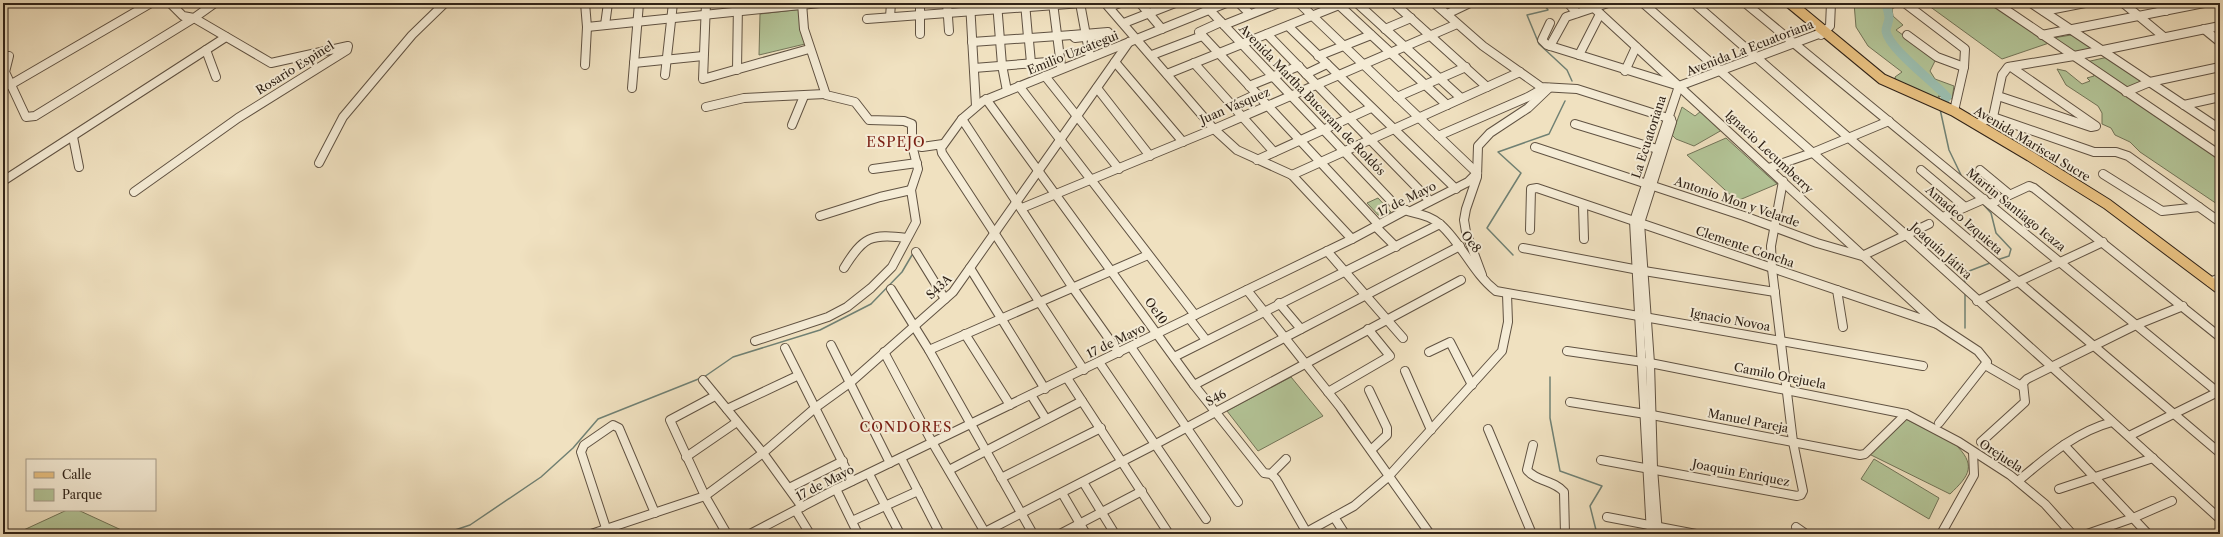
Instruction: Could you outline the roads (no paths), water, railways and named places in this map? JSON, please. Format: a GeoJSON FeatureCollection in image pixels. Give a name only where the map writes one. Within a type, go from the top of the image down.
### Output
{"type":"FeatureCollection","features":[{"type":"Feature","properties":{"kind":"main road","name":"Avenida Mariscal Sucre"},"geometry":{"type":"LineString","coordinates":[[1790,3],[1824,32],[1888,82],[1954,111],[2107,204],[2220,289]]}},
{"type":"Feature","properties":{"kind":"main road","name":"Avenida Mariscal Sucre"},"geometry":{"type":"LineString","coordinates":[[1800,3],[1822,21],[1825,25],[1824,32]]}},
{"type":"Feature","properties":{"kind":"street"},"geometry":{"type":"LineString","coordinates":[[10,85],[151,3]]}},
{"type":"Feature","properties":{"kind":"street"},"geometry":{"type":"LineString","coordinates":[[170,3],[182,16],[194,18]]}},
{"type":"Feature","properties":{"kind":"street"},"geometry":{"type":"LineString","coordinates":[[9,56],[5,72],[10,85],[26,117],[36,116],[194,18],[215,3]]}},
{"type":"Feature","properties":{"kind":"street"},"geometry":{"type":"LineString","coordinates":[[319,163],[343,117],[412,35],[446,3]]}},
{"type":"Feature","properties":{"kind":"street"},"geometry":{"type":"LineString","coordinates":[[585,3],[587,27],[585,65]]}},
{"type":"Feature","properties":{"kind":"street"},"geometry":{"type":"LineString","coordinates":[[605,25],[608,3]]}},
{"type":"Feature","properties":{"kind":"street"},"geometry":{"type":"LineString","coordinates":[[632,88],[636,22],[639,3]]}},
{"type":"Feature","properties":{"kind":"street"},"geometry":{"type":"LineString","coordinates":[[665,75],[673,3]]}},
{"type":"Feature","properties":{"kind":"street"},"geometry":{"type":"LineString","coordinates":[[706,3],[703,79],[809,49]]}},
{"type":"Feature","properties":{"kind":"street"},"geometry":{"type":"LineString","coordinates":[[737,70],[738,3]]}},
{"type":"Feature","properties":{"kind":"street"},"geometry":{"type":"LineString","coordinates":[[587,27],[705,15],[771,5],[820,3]]}},
{"type":"Feature","properties":{"kind":"street"},"geometry":{"type":"LineString","coordinates":[[890,3],[890,17]]}},
{"type":"Feature","properties":{"kind":"street"},"geometry":{"type":"LineString","coordinates":[[920,3],[920,34]]}},
{"type":"Feature","properties":{"kind":"street"},"geometry":{"type":"LineString","coordinates":[[947,3],[949,31]]}},
{"type":"Feature","properties":{"kind":"street"},"geometry":{"type":"LineString","coordinates":[[970,3],[976,106]]}},
{"type":"Feature","properties":{"kind":"street"},"geometry":{"type":"LineString","coordinates":[[867,19],[970,11],[998,6],[1081,3],[1090,58]]}},
{"type":"Feature","properties":{"kind":"street"},"geometry":{"type":"LineString","coordinates":[[1107,5],[1120,3]]}},
{"type":"Feature","properties":{"kind":"street"},"geometry":{"type":"LineString","coordinates":[[1140,3],[1162,29]]}},
{"type":"Feature","properties":{"kind":"street"},"geometry":{"type":"LineString","coordinates":[[1124,23],[1175,3]]}},
{"type":"Feature","properties":{"kind":"street","name":"Avenida Martha Bucaram de Roldós"},"geometry":{"type":"LineString","coordinates":[[1203,3],[1396,206],[1408,211]]}},
{"type":"Feature","properties":{"kind":"street","name":"Emilio Uzcátegui"},"geometry":{"type":"LineString","coordinates":[[943,144],[962,119],[976,106],[986,100],[1045,76],[1061,65],[1090,58],[1226,3]]}},
{"type":"Feature","properties":{"kind":"street"},"geometry":{"type":"LineString","coordinates":[[1239,3],[1250,14]]}},
{"type":"Feature","properties":{"kind":"street"},"geometry":{"type":"LineString","coordinates":[[1152,55],[1200,33],[1279,3]]}},
{"type":"Feature","properties":{"kind":"street"},"geometry":{"type":"LineString","coordinates":[[1299,3],[1477,172]]}},
{"type":"Feature","properties":{"kind":"street"},"geometry":{"type":"LineString","coordinates":[[1357,3],[1461,98]]}},
{"type":"Feature","properties":{"kind":"street"},"geometry":{"type":"LineString","coordinates":[[1394,3],[1487,87]]}},
{"type":"Feature","properties":{"kind":"street"},"geometry":{"type":"LineString","coordinates":[[1434,3],[1483,46],[1546,88]]}},
{"type":"Feature","properties":{"kind":"street"},"geometry":{"type":"LineString","coordinates":[[1447,14],[1470,3]]}},
{"type":"Feature","properties":{"kind":"street"},"geometry":{"type":"LineString","coordinates":[[1568,3],[1577,13]]}},
{"type":"Feature","properties":{"kind":"street"},"geometry":{"type":"LineString","coordinates":[[1550,46],[1564,19],[1608,3]]}},
{"type":"Feature","properties":{"kind":"street","name":"Joaquín Játiva"},"geometry":{"type":"LineString","coordinates":[[1643,3],[1906,235],[2220,519]]}},
{"type":"Feature","properties":{"kind":"street","name":"Amadeo Izquieta"},"geometry":{"type":"LineString","coordinates":[[1694,3],[1849,138],[2018,282],[2095,345],[2220,453]]}},
{"type":"Feature","properties":{"kind":"street","name":"Martin Santiago Icaza"},"geometry":{"type":"LineString","coordinates":[[1745,3],[1984,201],[2061,262],[2219,392]]}},
{"type":"Feature","properties":{"kind":"street","name":"Avenida La Ecuatoriana"},"geometry":{"type":"LineString","coordinates":[[1644,317],[1637,222],[1680,87],[1794,43],[1820,36],[1828,28],[1831,20],[1830,3]]}},
{"type":"Feature","properties":{"kind":"street"},"geometry":{"type":"LineString","coordinates":[[1996,3],[2220,155]]}},
{"type":"Feature","properties":{"kind":"street"},"geometry":{"type":"LineString","coordinates":[[2032,3],[2219,127]]}},
{"type":"Feature","properties":{"kind":"street"},"geometry":{"type":"LineString","coordinates":[[2044,11],[2085,3]]}},
{"type":"Feature","properties":{"kind":"street"},"geometry":{"type":"LineString","coordinates":[[2123,3],[2164,37]]}},
{"type":"Feature","properties":{"kind":"street"},"geometry":{"type":"LineString","coordinates":[[2156,3],[2166,11]]}},
{"type":"Feature","properties":{"kind":"street"},"geometry":{"type":"LineString","coordinates":[[2042,35],[2166,11],[2191,4],[2204,3]]}},
{"type":"Feature","properties":{"kind":"street"},"geometry":{"type":"LineString","coordinates":[[802,4],[802,19],[809,49],[825,94]]}},
{"type":"Feature","properties":{"kind":"street"},"geometry":{"type":"LineString","coordinates":[[974,68],[1031,63],[1061,65],[1053,4]]}},
{"type":"Feature","properties":{"kind":"street"},"geometry":{"type":"LineString","coordinates":[[1167,74],[1341,4],[1379,42],[1447,105]]}},
{"type":"Feature","properties":{"kind":"street"},"geometry":{"type":"LineString","coordinates":[[1906,4],[1965,49],[1964,67],[1954,111]]}},
{"type":"Feature","properties":{"kind":"street"},"geometry":{"type":"LineString","coordinates":[[1025,5],[1031,63]]}},
{"type":"Feature","properties":{"kind":"street"},"geometry":{"type":"LineString","coordinates":[[1107,5],[1138,38],[1214,129],[1233,147],[1257,160],[1292,175],[1352,239]]}},
{"type":"Feature","properties":{"kind":"street"},"geometry":{"type":"LineString","coordinates":[[998,6],[1002,65],[1007,91]]}},
{"type":"Feature","properties":{"kind":"street","name":"Ignacio Lecumberry"},"geometry":{"type":"LineString","coordinates":[[1594,8],[1937,324]]}},
{"type":"Feature","properties":{"kind":"street"},"geometry":{"type":"LineString","coordinates":[[1580,55],[1600,14]]}},
{"type":"Feature","properties":{"kind":"street","name":"Rosario Espinel"},"geometry":{"type":"LineString","coordinates":[[134,192],[238,118],[349,47],[344,46],[271,63],[194,18]]}},
{"type":"Feature","properties":{"kind":"street"},"geometry":{"type":"LineString","coordinates":[[1385,29],[1411,18]]}},
{"type":"Feature","properties":{"kind":"street"},"geometry":{"type":"LineString","coordinates":[[1550,23],[1542,40],[1550,46],[1625,71],[1680,87]]}},
{"type":"Feature","properties":{"kind":"street","name":"Juan Vásquez"},"geometry":{"type":"LineString","coordinates":[[1022,208],[1214,129],[1457,24]]}},
{"type":"Feature","properties":{"kind":"street"},"geometry":{"type":"LineString","coordinates":[[1288,26],[1371,108],[1456,188]]}},
{"type":"Feature","properties":{"kind":"street"},"geometry":{"type":"LineString","coordinates":[[1993,117],[2003,71],[2011,67],[2077,58],[2207,31],[2220,26]]}},
{"type":"Feature","properties":{"kind":"street"},"geometry":{"type":"LineString","coordinates":[[2105,52],[2164,37],[2207,31],[2220,31]]}},
{"type":"Feature","properties":{"kind":"street"},"geometry":{"type":"LineString","coordinates":[[2207,31],[2220,42]]}},
{"type":"Feature","properties":{"kind":"street"},"geometry":{"type":"LineString","coordinates":[[1200,33],[1320,161],[1396,247]]}},
{"type":"Feature","properties":{"kind":"street"},"geometry":{"type":"LineString","coordinates":[[972,42],[989,40],[990,43],[1028,39],[1039,40],[1040,36],[1072,34],[1074,38],[1086,35]]}},
{"type":"Feature","properties":{"kind":"street"},"geometry":{"type":"LineString","coordinates":[[1267,34],[1348,119],[1370,139],[1430,201]]}},
{"type":"Feature","properties":{"kind":"street"},"geometry":{"type":"LineString","coordinates":[[1318,56],[1371,34]]}},
{"type":"Feature","properties":{"kind":"street"},"geometry":{"type":"LineString","coordinates":[[1907,35],[1937,57],[1964,67]]}},
{"type":"Feature","properties":{"kind":"street"},"geometry":{"type":"LineString","coordinates":[[1379,42],[1394,36]]}},
{"type":"Feature","properties":{"kind":"street"},"geometry":{"type":"LineString","coordinates":[[3,181],[226,37]]}},
{"type":"Feature","properties":{"kind":"street","name":"S43A"},"geometry":{"type":"LineString","coordinates":[[591,534],[705,496],[763,453],[815,408],[851,382],[945,299],[962,281],[1016,200],[1078,116],[1129,42]]}},
{"type":"Feature","properties":{"kind":"street"},"geometry":{"type":"LineString","coordinates":[[1625,71],[1636,47]]}},
{"type":"Feature","properties":{"kind":"street"},"geometry":{"type":"LineString","coordinates":[[206,50],[216,77]]}},
{"type":"Feature","properties":{"kind":"street"},"geometry":{"type":"LineString","coordinates":[[634,63],[703,56]]}},
{"type":"Feature","properties":{"kind":"street"},"geometry":{"type":"LineString","coordinates":[[1115,62],[1183,142]]}},
{"type":"Feature","properties":{"kind":"street"},"geometry":{"type":"LineString","coordinates":[[1194,63],[1274,152]]}},
{"type":"Feature","properties":{"kind":"street"},"geometry":{"type":"LineString","coordinates":[[1306,74],[1327,64]]}},
{"type":"Feature","properties":{"kind":"street"},"geometry":{"type":"LineString","coordinates":[[1249,86],[1299,66]]}},
{"type":"Feature","properties":{"kind":"street"},"geometry":{"type":"LineString","coordinates":[[1397,97],[1466,67]]}},
{"type":"Feature","properties":{"kind":"street"},"geometry":{"type":"LineString","coordinates":[[1998,96],[2091,127],[2096,126],[2011,67]]}},
{"type":"Feature","properties":{"kind":"street"},"geometry":{"type":"LineString","coordinates":[[2126,92],[2150,82],[2220,67]]}},
{"type":"Feature","properties":{"kind":"street"},"geometry":{"type":"LineString","coordinates":[[1292,175],[1344,150],[1520,72]]}},
{"type":"Feature","properties":{"kind":"street"},"geometry":{"type":"LineString","coordinates":[[1045,76],[1119,169]]}},
{"type":"Feature","properties":{"kind":"street"},"geometry":{"type":"LineString","coordinates":[[1019,86],[1090,181],[1148,255],[1192,317],[1206,340]]}},
{"type":"Feature","properties":{"kind":"street"},"geometry":{"type":"LineString","coordinates":[[1438,136],[1546,88],[1559,87],[1577,89],[1670,118]]}},
{"type":"Feature","properties":{"kind":"street"},"geometry":{"type":"LineString","coordinates":[[1096,88],[1150,156]]}},
{"type":"Feature","properties":{"kind":"street"},"geometry":{"type":"LineString","coordinates":[[1482,277],[1480,263],[1465,226],[1464,216],[1468,199],[1477,181],[1479,163],[1477,150],[1481,141],[1528,108],[1546,88]]}},
{"type":"Feature","properties":{"kind":"street"},"geometry":{"type":"LineString","coordinates":[[706,107],[744,98],[825,94],[855,102],[869,120],[899,120],[912,124],[914,133],[912,145],[917,162],[917,176],[911,190],[916,222],[892,267],[883,277],[847,306],[828,317],[755,341]]}},
{"type":"Feature","properties":{"kind":"street"},"geometry":{"type":"LineString","coordinates":[[1233,105],[1257,94]]}},
{"type":"Feature","properties":{"kind":"street"},"geometry":{"type":"LineString","coordinates":[[792,125],[804,96]]}},
{"type":"Feature","properties":{"kind":"street"},"geometry":{"type":"LineString","coordinates":[[2184,105],[2220,96]]}},
{"type":"Feature","properties":{"kind":"street","name":"Oe10"},"geometry":{"type":"LineString","coordinates":[[986,100],[1037,172],[1056,195],[1112,271],[1194,386],[1264,473],[1271,474],[1276,479],[1304,533]]}},
{"type":"Feature","properties":{"kind":"street"},"geometry":{"type":"LineString","coordinates":[[1257,160],[1371,108]]}},
{"type":"Feature","properties":{"kind":"street"},"geometry":{"type":"LineString","coordinates":[[1976,124],[1993,117],[2094,152],[2116,152],[2128,156],[2220,222]]}},
{"type":"Feature","properties":{"kind":"street","name":"La Ecuatoriana"},"geometry":{"type":"LineString","coordinates":[[1649,184],[1657,149],[1670,118]]}},
{"type":"Feature","properties":{"kind":"street"},"geometry":{"type":"LineString","coordinates":[[962,119],[1022,208],[1073,288],[1119,353]]}},
{"type":"Feature","properties":{"kind":"street"},"geometry":{"type":"LineString","coordinates":[[1769,168],[1812,153],[1889,121]]}},
{"type":"Feature","properties":{"kind":"street"},"geometry":{"type":"LineString","coordinates":[[1575,124],[1657,149]]}},
{"type":"Feature","properties":{"kind":"street"},"geometry":{"type":"LineString","coordinates":[[73,137],[79,168]]}},
{"type":"Feature","properties":{"kind":"street"},"geometry":{"type":"LineString","coordinates":[[912,145],[922,146],[943,144],[942,154],[1084,370]]}},
{"type":"Feature","properties":{"kind":"street","name":"Antonio Mon y Velarde"},"geometry":{"type":"LineString","coordinates":[[1535,147],[1649,184],[1817,243],[1862,256]]}},
{"type":"Feature","properties":{"kind":"street"},"geometry":{"type":"LineString","coordinates":[[873,169],[917,162]]}},
{"type":"Feature","properties":{"kind":"street"},"geometry":{"type":"LineString","coordinates":[[1921,170],[1965,207]]}},
{"type":"Feature","properties":{"kind":"street"},"geometry":{"type":"LineString","coordinates":[[1980,170],[2009,194]]}},
{"type":"Feature","properties":{"kind":"street","name":"17 de Mayo"},"geometry":{"type":"LineString","coordinates":[[750,534],[763,531],[799,509],[852,481],[932,442],[972,425],[1010,405],[1473,180],[1477,172]]}},
{"type":"Feature","properties":{"kind":"street"},"geometry":{"type":"LineString","coordinates":[[2103,174],[2162,211],[2199,207]]}},
{"type":"Feature","properties":{"kind":"street","name":"Joaquin Enriquez"},"geometry":{"type":"LineString","coordinates":[[1600,460],[1649,467],[1797,496],[1802,495],[1803,491],[1793,442],[1772,269],[1771,246],[1783,182]]}},
{"type":"Feature","properties":{"kind":"street"},"geometry":{"type":"LineString","coordinates":[[1943,217],[1965,207],[2031,186],[2220,337]]}},
{"type":"Feature","properties":{"kind":"street","name":"Clemente Concha"},"geometry":{"type":"LineString","coordinates":[[1530,230],[1532,189],[1534,188],[1937,324]]}},
{"type":"Feature","properties":{"kind":"street"},"geometry":{"type":"LineString","coordinates":[[820,216],[880,197],[911,190]]}},
{"type":"Feature","properties":{"kind":"street"},"geometry":{"type":"LineString","coordinates":[[1582,205],[1584,239]]}},
{"type":"Feature","properties":{"kind":"street","name":"Oe8"},"geometry":{"type":"LineString","coordinates":[[1408,211],[1425,215],[1440,224],[1460,246],[1491,288],[1508,294],[1532,298]]}},
{"type":"Feature","properties":{"kind":"street"},"geometry":{"type":"LineString","coordinates":[[1174,357],[1279,303],[1345,273],[1440,224]]}},
{"type":"Feature","properties":{"kind":"street"},"geometry":{"type":"LineString","coordinates":[[1862,256],[1929,224]]}},
{"type":"Feature","properties":{"kind":"street"},"geometry":{"type":"LineString","coordinates":[[844,268],[861,243],[867,238],[878,236],[907,238]]}},
{"type":"Feature","properties":{"kind":"street"},"geometry":{"type":"LineString","coordinates":[[1978,301],[2103,242]]}},
{"type":"Feature","properties":{"kind":"street"},"geometry":{"type":"LineString","coordinates":[[1194,386],[1460,246]]}},
{"type":"Feature","properties":{"kind":"street"},"geometry":{"type":"LineString","coordinates":[[1523,248],[1640,270],[1775,292]]}},
{"type":"Feature","properties":{"kind":"street"},"geometry":{"type":"LineString","coordinates":[[1327,251],[1403,338]]}},
{"type":"Feature","properties":{"kind":"street"},"geometry":{"type":"LineString","coordinates":[[916,252],[945,299]]}},
{"type":"Feature","properties":{"kind":"street"},"geometry":{"type":"LineString","coordinates":[[929,350],[1148,255]]}},
{"type":"Feature","properties":{"kind":"street"},"geometry":{"type":"LineString","coordinates":[[970,268],[1045,389]]}},
{"type":"Feature","properties":{"kind":"street"},"geometry":{"type":"LineString","coordinates":[[2210,282],[2220,278]]}},
{"type":"Feature","properties":{"kind":"street","name":"S46"},"geometry":{"type":"LineString","coordinates":[[984,533],[1156,444],[1460,280]]}},
{"type":"Feature","properties":{"kind":"street"},"geometry":{"type":"LineString","coordinates":[[891,289],[929,350],[1033,534]]}},
{"type":"Feature","properties":{"kind":"street"},"geometry":{"type":"LineString","coordinates":[[1247,290],[1328,392],[1430,534]]}},
{"type":"Feature","properties":{"kind":"street"},"geometry":{"type":"LineString","coordinates":[[1837,290],[1843,327]]}},
{"type":"Feature","properties":{"kind":"street"},"geometry":{"type":"LineString","coordinates":[[1304,533],[1354,506],[1388,477],[1472,386],[1502,351],[1508,322],[1508,294]]}},
{"type":"Feature","properties":{"kind":"street","name":"Ignacio Novoa"},"geometry":{"type":"LineString","coordinates":[[1532,298],[1781,340],[1923,366]]}},
{"type":"Feature","properties":{"kind":"street"},"geometry":{"type":"LineString","coordinates":[[1279,303],[1301,329]]}},
{"type":"Feature","properties":{"kind":"street"},"geometry":{"type":"LineString","coordinates":[[2025,383],[2050,366],[2136,325],[2183,306]]}},
{"type":"Feature","properties":{"kind":"street"},"geometry":{"type":"LineString","coordinates":[[1644,317],[1647,362],[1649,467],[1655,530]]}},
{"type":"Feature","properties":{"kind":"street"},"geometry":{"type":"LineString","coordinates":[[1937,324],[1978,351],[1985,358],[1984,367],[1938,423]]}},
{"type":"Feature","properties":{"kind":"street"},"geometry":{"type":"LineString","coordinates":[[1328,392],[1390,356],[1368,329]]}},
{"type":"Feature","properties":{"kind":"street"},"geometry":{"type":"LineString","coordinates":[[965,334],[1010,405]]}},
{"type":"Feature","properties":{"kind":"street"},"geometry":{"type":"LineString","coordinates":[[1429,352],[1450,342],[1472,386]]}},
{"type":"Feature","properties":{"kind":"street"},"geometry":{"type":"LineString","coordinates":[[831,345],[851,382],[890,463]]}},
{"type":"Feature","properties":{"kind":"street"},"geometry":{"type":"LineString","coordinates":[[1130,347],[1238,502]]}},
{"type":"Feature","properties":{"kind":"street"},"geometry":{"type":"LineString","coordinates":[[785,348],[797,376],[843,461],[852,481]]}},
{"type":"Feature","properties":{"kind":"street","name":"Camilo Orejuela"},"geometry":{"type":"LineString","coordinates":[[1567,351],[1647,362],[1906,414]]}},
{"type":"Feature","properties":{"kind":"street"},"geometry":{"type":"LineString","coordinates":[[884,352],[932,442],[984,533]]}},
{"type":"Feature","properties":{"kind":"street"},"geometry":{"type":"LineString","coordinates":[[1099,362],[1206,519]]}},
{"type":"Feature","properties":{"kind":"street"},"geometry":{"type":"LineString","coordinates":[[1984,367],[2025,383]]}},
{"type":"Feature","properties":{"kind":"street"},"geometry":{"type":"LineString","coordinates":[[1405,371],[1431,430]]}},
{"type":"Feature","properties":{"kind":"street"},"geometry":{"type":"LineString","coordinates":[[727,409],[797,376]]}},
{"type":"Feature","properties":{"kind":"street"},"geometry":{"type":"LineString","coordinates":[[1067,378],[1123,461],[1169,534]]}},
{"type":"Feature","properties":{"kind":"street"},"geometry":{"type":"LineString","coordinates":[[703,380],[763,453],[789,488],[810,534]]}},
{"type":"Feature","properties":{"kind":"street"},"geometry":{"type":"LineString","coordinates":[[1981,442],[2026,402],[2027,397],[2025,383]]}},
{"type":"Feature","properties":{"kind":"street"},"geometry":{"type":"LineString","coordinates":[[1369,390],[1387,428],[1387,435],[1371,450]]}},
{"type":"Feature","properties":{"kind":"street"},"geometry":{"type":"LineString","coordinates":[[2129,436],[2219,392]]}},
{"type":"Feature","properties":{"kind":"street"},"geometry":{"type":"LineString","coordinates":[[1032,395],[1046,420]]}},
{"type":"Feature","properties":{"kind":"street"},"geometry":{"type":"LineString","coordinates":[[715,396],[670,420],[705,496],[727,534]]}},
{"type":"Feature","properties":{"kind":"street"},"geometry":{"type":"LineString","coordinates":[[949,470],[1082,401]]}},
{"type":"Feature","properties":{"kind":"street","name":"Manuel Pareja"},"geometry":{"type":"LineString","coordinates":[[1570,402],[1648,414],[1860,456],[1865,454],[1906,414]]}},
{"type":"Feature","properties":{"kind":"street","name":"Orejuela"},"geometry":{"type":"LineString","coordinates":[[1906,414],[1935,428],[2018,481],[2042,501],[2072,534]]}},
{"type":"Feature","properties":{"kind":"street"},"geometry":{"type":"LineString","coordinates":[[686,457],[737,422]]}},
{"type":"Feature","properties":{"kind":"street"},"geometry":{"type":"LineString","coordinates":[[2018,481],[2064,445],[2093,428],[2112,422]]}},
{"type":"Feature","properties":{"kind":"street"},"geometry":{"type":"LineString","coordinates":[[606,528],[581,452],[584,445],[613,425],[619,428],[655,513]]}},
{"type":"Feature","properties":{"kind":"street"},"geometry":{"type":"LineString","coordinates":[[1000,478],[1101,428]]}},
{"type":"Feature","properties":{"kind":"street"},"geometry":{"type":"LineString","coordinates":[[1488,429],[1532,534]]}},
{"type":"Feature","properties":{"kind":"street"},"geometry":{"type":"LineString","coordinates":[[1533,445],[1527,470],[1534,478],[1558,485],[1564,492],[1565,534]]}},
{"type":"Feature","properties":{"kind":"street"},"geometry":{"type":"LineString","coordinates":[[2064,445],[2148,534]]}},
{"type":"Feature","properties":{"kind":"street"},"geometry":{"type":"LineString","coordinates":[[1941,534],[1974,475],[1973,452]]}},
{"type":"Feature","properties":{"kind":"street"},"geometry":{"type":"LineString","coordinates":[[901,458],[940,534]]}},
{"type":"Feature","properties":{"kind":"street"},"geometry":{"type":"LineString","coordinates":[[2059,489],[2153,458]]}},
{"type":"Feature","properties":{"kind":"street"},"geometry":{"type":"LineString","coordinates":[[1271,474],[1286,459]]}},
{"type":"Feature","properties":{"kind":"street"},"geometry":{"type":"LineString","coordinates":[[789,488],[843,461]]}},
{"type":"Feature","properties":{"kind":"street"},"geometry":{"type":"LineString","coordinates":[[869,474],[900,534]]}},
{"type":"Feature","properties":{"kind":"street"},"geometry":{"type":"LineString","coordinates":[[1083,482],[1100,512],[1115,534]]}},
{"type":"Feature","properties":{"kind":"street"},"geometry":{"type":"LineString","coordinates":[[836,489],[858,534]]}},
{"type":"Feature","properties":{"kind":"street"},"geometry":{"type":"LineString","coordinates":[[852,521],[918,491]]}},
{"type":"Feature","properties":{"kind":"street"},"geometry":{"type":"LineString","coordinates":[[1060,534],[1142,491]]}},
{"type":"Feature","properties":{"kind":"street"},"geometry":{"type":"LineString","coordinates":[[1062,493],[1081,523],[1086,534]]}},
{"type":"Feature","properties":{"kind":"street"},"geometry":{"type":"LineString","coordinates":[[2087,534],[2133,518],[2172,501]]}},
{"type":"Feature","properties":{"kind":"street"},"geometry":{"type":"LineString","coordinates":[[1334,517],[1345,534]]}},
{"type":"Feature","properties":{"kind":"street"},"geometry":{"type":"LineString","coordinates":[[1607,517],[1655,530],[1696,534]]}},
{"type":"Feature","properties":{"kind":"street"},"geometry":{"type":"LineString","coordinates":[[1796,527],[1806,534]]}},
{"type":"Feature","properties":{"kind":"waterway"},"geometry":{"type":"LineString","coordinates":[[1543,3],[1548,10],[1527,15],[1539,44],[1567,70],[1572,81]]}},
{"type":"Feature","properties":{"kind":"waterway"},"geometry":{"type":"LineString","coordinates":[[1886,3],[1889,18],[1886,31],[1889,38],[1903,56],[1947,97],[1943,102]]}},
{"type":"Feature","properties":{"kind":"waterway"},"geometry":{"type":"LineString","coordinates":[[1513,255],[1487,228],[1521,173],[1498,152],[1549,134],[1565,101]]}},
{"type":"Feature","properties":{"kind":"waterway"},"geometry":{"type":"LineString","coordinates":[[1940,109],[1949,150],[1962,177]]}},
{"type":"Feature","properties":{"kind":"waterway"},"geometry":{"type":"LineString","coordinates":[[1982,203],[1991,213],[1996,233],[2011,249],[2009,256],[1997,260]]}},
{"type":"Feature","properties":{"kind":"waterway"},"geometry":{"type":"LineString","coordinates":[[704,377],[733,357],[820,330],[871,304],[902,272],[912,255]]}},
{"type":"Feature","properties":{"kind":"waterway"},"geometry":{"type":"LineString","coordinates":[[1965,283],[1964,273],[1990,263]]}},
{"type":"Feature","properties":{"kind":"waterway"},"geometry":{"type":"LineString","coordinates":[[1965,293],[1965,328]]}},
{"type":"Feature","properties":{"kind":"waterway"},"geometry":{"type":"LineString","coordinates":[[1550,377],[1550,418],[1560,471],[1602,486],[1590,506],[1597,534]]}},
{"type":"Feature","properties":{"kind":"waterway"},"geometry":{"type":"LineString","coordinates":[[423,534],[449,532],[470,525],[541,477],[573,448],[598,419],[701,378]]}},
{"type":"Feature","properties":{"kind":"district","name":"ESPEJO"},"geometry":{"type":"Point","coordinates":[896,142]}},
{"type":"Feature","properties":{"kind":"district","name":"CONDORES"},"geometry":{"type":"Point","coordinates":[906,427]}}]}
